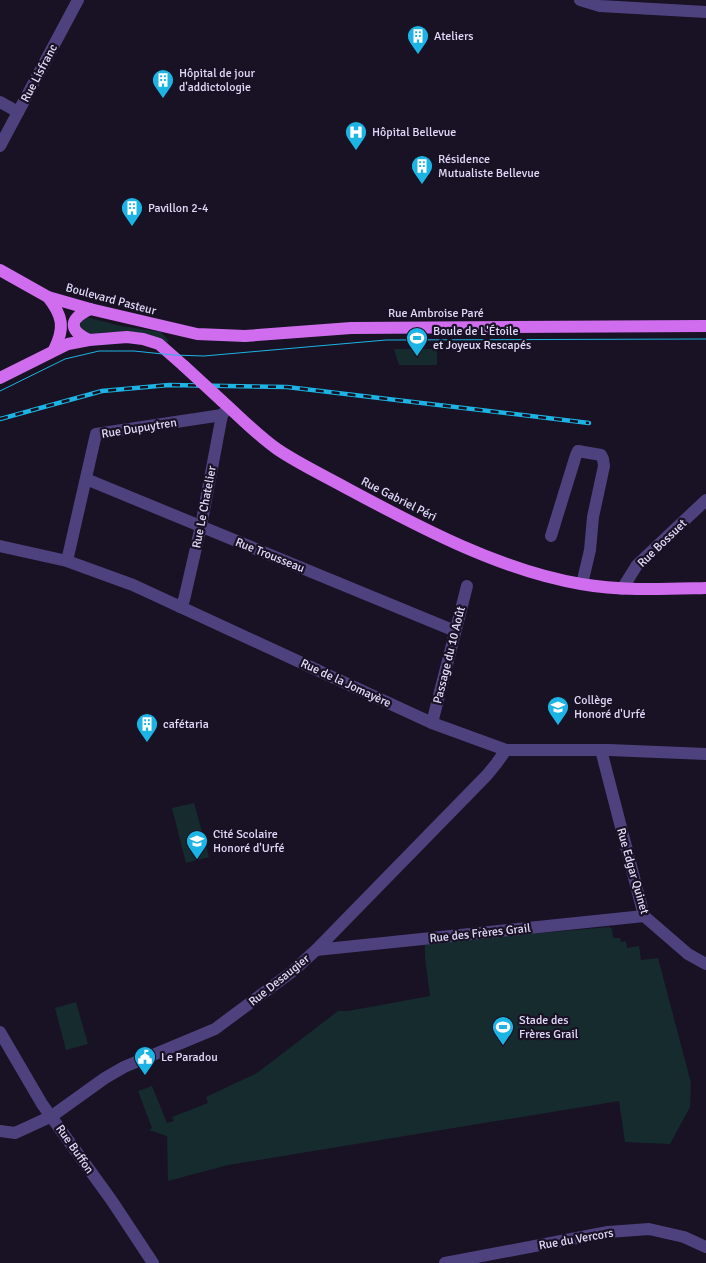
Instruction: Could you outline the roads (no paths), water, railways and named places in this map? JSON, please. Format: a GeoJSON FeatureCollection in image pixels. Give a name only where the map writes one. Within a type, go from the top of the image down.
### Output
{"type":"FeatureCollection","features":[{"type":"Feature","properties":{"kind":"main road","name":"Boulevard Pasteur"},"geometry":{"type":"LineString","coordinates":[[0,270],[48,297],[167,328]]}},
{"type":"Feature","properties":{"kind":"main road","name":"Boulevard Pasteur"},"geometry":{"type":"LineString","coordinates":[[48,297],[57,309],[61,319],[60,335],[54,350]]}},
{"type":"Feature","properties":{"kind":"main road"},"geometry":{"type":"LineString","coordinates":[[90,309],[76,318],[74,324],[75,331],[90,340]]}},
{"type":"Feature","properties":{"kind":"main road","name":"Rue Ambroise Paré"},"geometry":{"type":"LineString","coordinates":[[167,328],[196,334],[245,336],[351,328],[706,326]]}},
{"type":"Feature","properties":{"kind":"main road","name":"Rue Gabriel Péri"},"geometry":{"type":"LineString","coordinates":[[90,340],[127,337],[150,340],[159,344],[168,350],[224,408],[278,450],[405,520],[477,552],[510,565],[559,580],[582,584],[622,589],[706,588]]}},
{"type":"Feature","properties":{"kind":"main road"},"geometry":{"type":"LineString","coordinates":[[0,378],[68,344],[90,340]]}},
{"type":"Feature","properties":{"kind":"street","name":"Rue Lisfranc"},"geometry":{"type":"LineString","coordinates":[[0,146],[78,0]]}},
{"type":"Feature","properties":{"kind":"street"},"geometry":{"type":"LineString","coordinates":[[580,0],[600,6],[706,12]]}},
{"type":"Feature","properties":{"kind":"street"},"geometry":{"type":"LineString","coordinates":[[0,102],[18,112]]}},
{"type":"Feature","properties":{"kind":"street","name":"Rue Dupuytren"},"geometry":{"type":"LineString","coordinates":[[67,561],[96,434],[224,408]]}},
{"type":"Feature","properties":{"kind":"street","name":"Rue Le Chatelier"},"geometry":{"type":"LineString","coordinates":[[180,607],[184,600],[202,526],[224,408]]}},
{"type":"Feature","properties":{"kind":"street"},"geometry":{"type":"LineString","coordinates":[[552,536],[578,451],[600,455],[604,459],[604,466],[593,518],[590,550],[582,584]]}},
{"type":"Feature","properties":{"kind":"street","name":"Rue Trousseau"},"geometry":{"type":"LineString","coordinates":[[86,479],[454,631]]}},
{"type":"Feature","properties":{"kind":"street","name":"Rue Bossuet"},"geometry":{"type":"LineString","coordinates":[[622,589],[637,565],[706,500]]}},
{"type":"Feature","properties":{"kind":"street","name":"Rue de la Jomayère"},"geometry":{"type":"LineString","coordinates":[[0,546],[67,561],[133,586],[432,723],[506,750],[601,750],[706,754]]}},
{"type":"Feature","properties":{"kind":"street","name":"Passage du 10 Août"},"geometry":{"type":"LineString","coordinates":[[432,723],[466,586]]}},
{"type":"Feature","properties":{"kind":"street","name":"Rue Desaugier"},"geometry":{"type":"LineString","coordinates":[[0,1131],[15,1134],[52,1116],[105,1078],[124,1067],[215,1029],[293,971],[316,950],[487,775],[506,750]]}},
{"type":"Feature","properties":{"kind":"street","name":"Rue Edgar Quinet"},"geometry":{"type":"LineString","coordinates":[[601,750],[644,916],[688,954],[706,964]]}},
{"type":"Feature","properties":{"kind":"street","name":"Rue des Frères Grail"},"geometry":{"type":"LineString","coordinates":[[316,950],[644,916]]}},
{"type":"Feature","properties":{"kind":"street","name":"Rue Buffon"},"geometry":{"type":"LineString","coordinates":[[0,1032],[42,1104],[153,1263]]}},
{"type":"Feature","properties":{"kind":"street","name":"Rue du Vercors"},"geometry":{"type":"LineString","coordinates":[[445,1263],[608,1232],[649,1229],[684,1237],[706,1247]]}},
{"type":"Feature","properties":{"kind":"tram line"},"geometry":{"type":"LineString","coordinates":[[0,391],[65,359],[99,351],[134,351],[204,356],[386,340],[706,339]]}},
{"type":"Feature","properties":{"kind":"railway"},"geometry":{"type":"LineString","coordinates":[[0,419],[102,391],[169,385],[287,387],[589,423]]}},
{"type":"Feature","properties":{"kind":"place","name":"Ateliers"},"geometry":{"type":"Point","coordinates":[418,55]}},
{"type":"Feature","properties":{"kind":"place","name":"Hôpital de jour d'addictologie"},"geometry":{"type":"Point","coordinates":[163,99]}},
{"type":"Feature","properties":{"kind":"place","name":"Hôpital Bellevue"},"geometry":{"type":"Point","coordinates":[356,151]}},
{"type":"Feature","properties":{"kind":"place","name":"Résidence Mutualiste Bellevue"},"geometry":{"type":"Point","coordinates":[422,185]}},
{"type":"Feature","properties":{"kind":"place","name":"Pavillon 2-4"},"geometry":{"type":"Point","coordinates":[132,227]}},
{"type":"Feature","properties":{"kind":"place","name":"Boule de L'Étoile et Joyeux Rescapés"},"geometry":{"type":"Point","coordinates":[417,357]}},
{"type":"Feature","properties":{"kind":"place","name":"Collège Honoré d'Urfé"},"geometry":{"type":"Point","coordinates":[558,726]}},
{"type":"Feature","properties":{"kind":"place","name":"cafétaria"},"geometry":{"type":"Point","coordinates":[147,743]}},
{"type":"Feature","properties":{"kind":"place","name":"Cité Scolaire Honoré d'Urfé"},"geometry":{"type":"Point","coordinates":[197,860]}},
{"type":"Feature","properties":{"kind":"place","name":"Stade des Frères Grail"},"geometry":{"type":"Point","coordinates":[503,1046]}},
{"type":"Feature","properties":{"kind":"place","name":"Le Paradou"},"geometry":{"type":"Point","coordinates":[145,1076]}}]}
